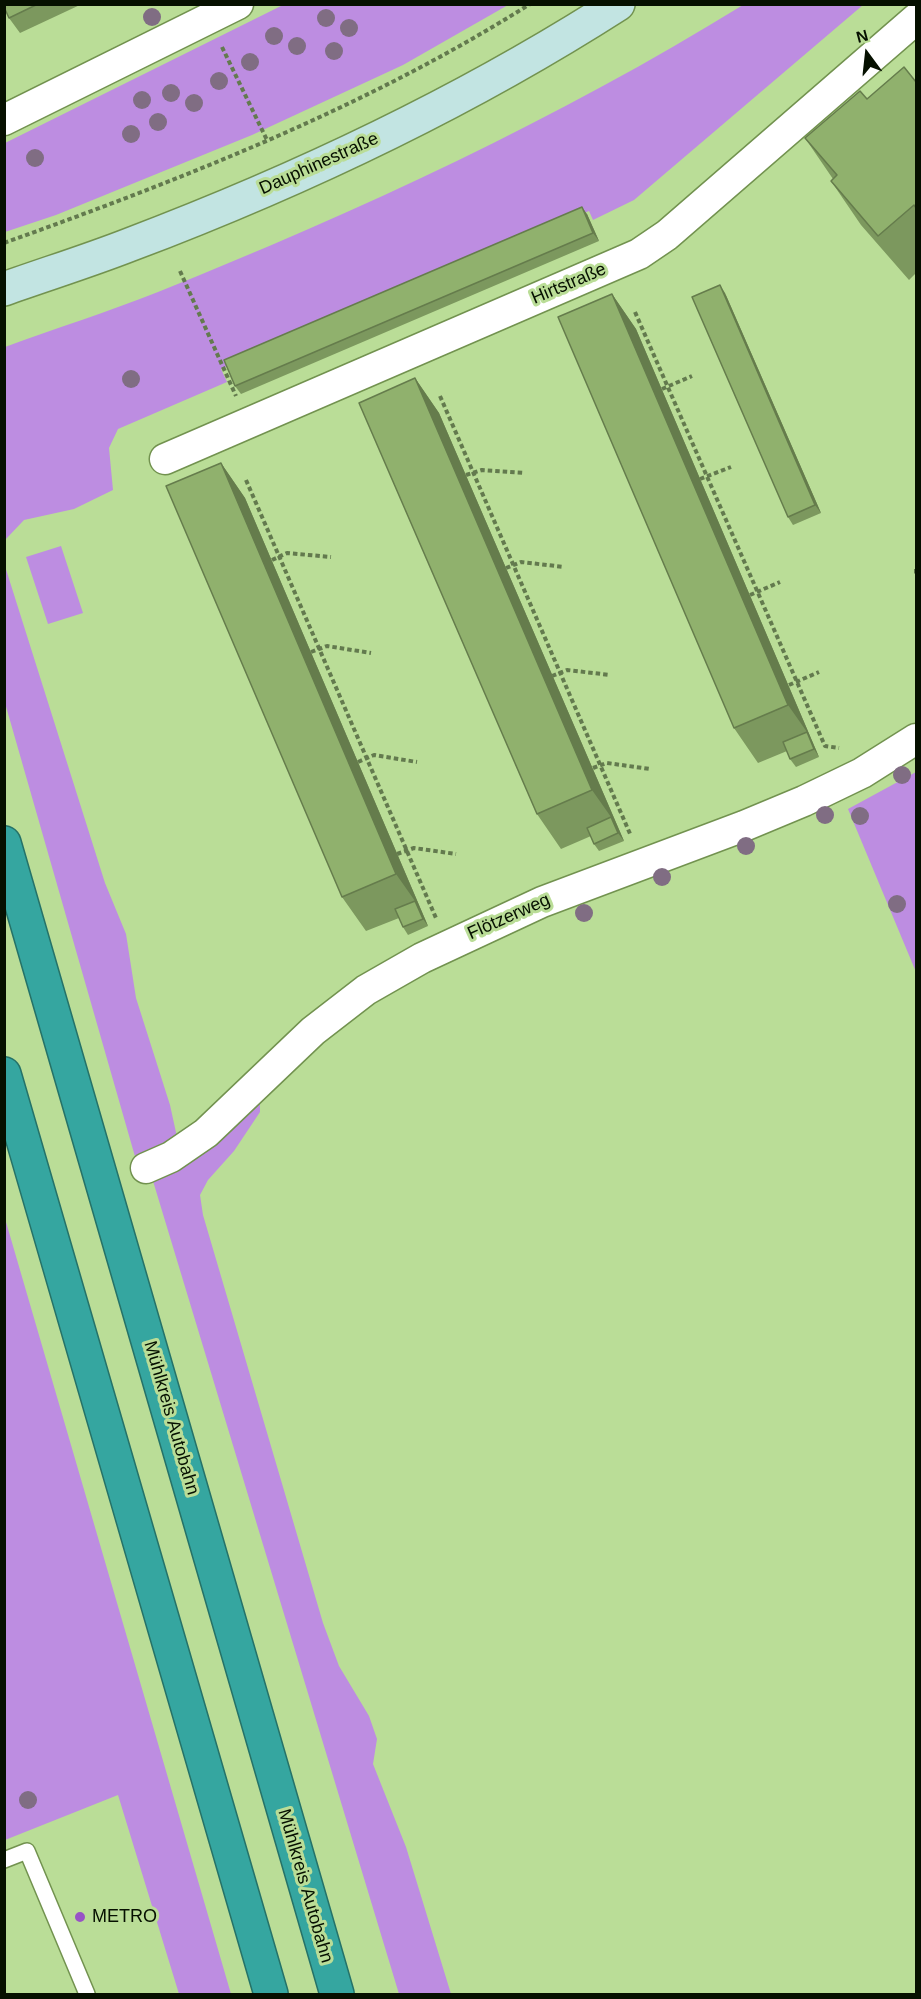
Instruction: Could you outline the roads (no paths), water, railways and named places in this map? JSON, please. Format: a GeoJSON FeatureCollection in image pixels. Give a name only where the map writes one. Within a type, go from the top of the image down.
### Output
{"type":"FeatureCollection","features":[{"type":"Feature","properties":{"kind":"highway","name":"Mühlkreis Autobahn"},"geometry":{"type":"LineString","coordinates":[[4,843],[337,1995]]}},
{"type":"Feature","properties":{"kind":"highway"},"geometry":{"type":"LineString","coordinates":[[4,1074],[271,1995]]}},
{"type":"Feature","properties":{"kind":"main road","name":"Dauphinestraße"},"geometry":{"type":"LineString","coordinates":[[4,289],[129,245],[314,167],[401,126],[518,66],[618,4]]}},
{"type":"Feature","properties":{"kind":"street"},"geometry":{"type":"LineString","coordinates":[[4,120],[205,12],[238,4]]}},
{"type":"Feature","properties":{"kind":"street","name":"Hirtstraße"},"geometry":{"type":"LineString","coordinates":[[165,459],[639,254],[667,235],[916,19]]}},
{"type":"Feature","properties":{"kind":"street","name":"Flötzerweg"},"geometry":{"type":"LineString","coordinates":[[146,1168],[171,1157],[206,1133],[313,1031],[366,990],[422,958],[542,902],[804,801],[862,773],[916,739]]}},
{"type":"Feature","properties":{"kind":"lane"},"geometry":{"type":"LineString","coordinates":[[4,1860],[27,1851],[87,1995]]}},
{"type":"Feature","properties":{"kind":"place","name":"METRO"},"geometry":{"type":"Point","coordinates":[80,1917]}}]}
